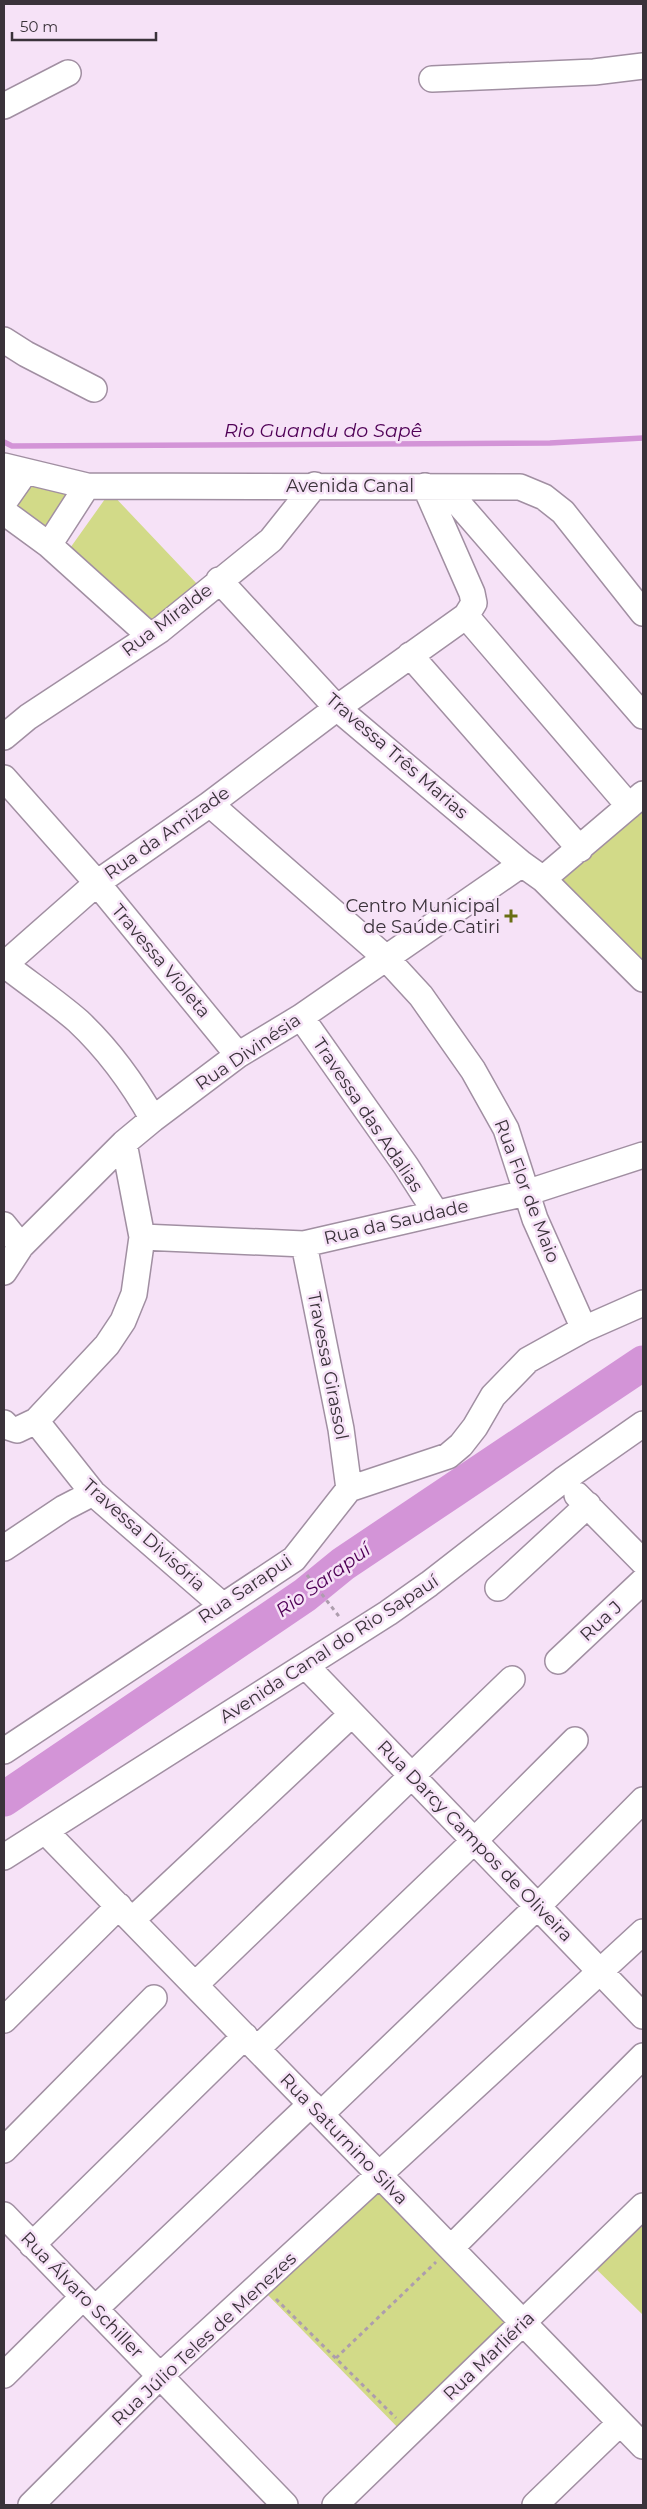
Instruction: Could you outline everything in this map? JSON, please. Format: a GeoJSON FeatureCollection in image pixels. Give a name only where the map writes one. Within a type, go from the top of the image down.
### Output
{"type":"FeatureCollection","features":[{"type":"Feature","properties":{"kind":"street"},"geometry":{"type":"LineString","coordinates":[[432,79],[594,72],[643,66]]}},
{"type":"Feature","properties":{"kind":"street"},"geometry":{"type":"LineString","coordinates":[[4,106],[68,73]]}},
{"type":"Feature","properties":{"kind":"street"},"geometry":{"type":"LineString","coordinates":[[4,340],[26,354],[94,389]]}},
{"type":"Feature","properties":{"kind":"street"},"geometry":{"type":"LineString","coordinates":[[4,502],[14,469]]}},
{"type":"Feature","properties":{"kind":"street","name":"Avenida Canal"},"geometry":{"type":"LineString","coordinates":[[14,469],[87,486],[315,485],[435,487],[496,485],[520,487],[544,497],[563,512],[643,612]]}},
{"type":"Feature","properties":{"kind":"street","name":"Rua Miralde"},"geometry":{"type":"LineString","coordinates":[[4,737],[28,717],[150,636],[271,540],[315,485]]}},
{"type":"Feature","properties":{"kind":"street"},"geometry":{"type":"LineString","coordinates":[[49,545],[87,486]]}},
{"type":"Feature","properties":{"kind":"street"},"geometry":{"type":"LineString","coordinates":[[435,487],[472,593],[474,603],[466,616],[636,800],[543,879]]}},
{"type":"Feature","properties":{"kind":"street"},"geometry":{"type":"LineString","coordinates":[[435,487],[643,716]]}},
{"type":"Feature","properties":{"kind":"street"},"geometry":{"type":"LineString","coordinates":[[4,512],[49,545],[150,636]]}},
{"type":"Feature","properties":{"kind":"street","name":"Travessa Três Marias"},"geometry":{"type":"LineString","coordinates":[[219,580],[337,708],[522,864],[543,879],[643,979]]}},
{"type":"Feature","properties":{"kind":"street","name":"Rua da Amizade"},"geometry":{"type":"LineString","coordinates":[[4,965],[96,883],[210,804],[337,708],[466,616]]}},
{"type":"Feature","properties":{"kind":"street"},"geometry":{"type":"LineString","coordinates":[[410,655],[580,849]]}},
{"type":"Feature","properties":{"kind":"street","name":"Travessa Violeta"},"geometry":{"type":"LineString","coordinates":[[4,778],[96,883],[238,1055]]}},
{"type":"Feature","properties":{"kind":"street","name":"Rua Flor de Maio"},"geometry":{"type":"LineString","coordinates":[[210,804],[386,958],[421,996],[473,1070],[506,1129],[517,1158],[526,1193],[554,1264],[584,1329]]}},
{"type":"Feature","properties":{"kind":"street","name":"Rua Divinésia"},"geometry":{"type":"LineString","coordinates":[[4,1272],[21,1246],[124,1143],[153,1119],[238,1055],[301,1017],[522,864]]}},
{"type":"Feature","properties":{"kind":"street"},"geometry":{"type":"LineString","coordinates":[[4,965],[77,1021],[112,1056],[133,1084],[153,1119]]}},
{"type":"Feature","properties":{"kind":"street","name":"Travessa das Adalias"},"geometry":{"type":"LineString","coordinates":[[301,1017],[406,1166],[436,1213]]}},
{"type":"Feature","properties":{"kind":"street"},"geometry":{"type":"LineString","coordinates":[[4,1423],[8,1427],[17,1430],[36,1421],[107,1345],[122,1321],[134,1294],[142,1237],[124,1143]]}},
{"type":"Feature","properties":{"kind":"street","name":"Rua da Saudade"},"geometry":{"type":"LineString","coordinates":[[142,1237],[238,1243],[304,1244],[526,1193],[643,1155]]}},
{"type":"Feature","properties":{"kind":"street"},"geometry":{"type":"LineString","coordinates":[[4,1225],[21,1246]]}},
{"type":"Feature","properties":{"kind":"street","name":"Travessa Girassol"},"geometry":{"type":"LineString","coordinates":[[304,1244],[341,1429],[350,1489]]}},
{"type":"Feature","properties":{"kind":"street"},"geometry":{"type":"LineString","coordinates":[[350,1489],[448,1456],[466,1439],[493,1396],[528,1360],[584,1329],[643,1303]]}},
{"type":"Feature","properties":{"kind":"street","name":"Travessa Divisória"},"geometry":{"type":"LineString","coordinates":[[36,1421],[93,1493],[222,1605]]}},
{"type":"Feature","properties":{"kind":"street","name":"Avenida Canal do Rio Sapauí"},"geometry":{"type":"LineString","coordinates":[[4,1858],[353,1636],[429,1584],[563,1480],[643,1424]]}},
{"type":"Feature","properties":{"kind":"street"},"geometry":{"type":"LineString","coordinates":[[563,1480],[643,1562]]}},
{"type":"Feature","properties":{"kind":"street","name":"Rua Sarapui"},"geometry":{"type":"LineString","coordinates":[[4,1751],[294,1559],[350,1489]]}},
{"type":"Feature","properties":{"kind":"street"},"geometry":{"type":"LineString","coordinates":[[4,1548],[64,1508],[93,1493]]}},
{"type":"Feature","properties":{"kind":"street"},"geometry":{"type":"LineString","coordinates":[[498,1588],[588,1506]]}},
{"type":"Feature","properties":{"kind":"street","name":"Rua J"},"geometry":{"type":"LineString","coordinates":[[558,1661],[643,1581]]}},
{"type":"Feature","properties":{"kind":"street","name":"Rua Darcy Campos de Oliveira"},"geometry":{"type":"LineString","coordinates":[[306,1666],[643,2016]]}},
{"type":"Feature","properties":{"kind":"street"},"geometry":{"type":"LineString","coordinates":[[195,1985],[413,1777],[512,1679]]}},
{"type":"Feature","properties":{"kind":"street"},"geometry":{"type":"LineString","coordinates":[[4,2020],[352,1714]]}},
{"type":"Feature","properties":{"kind":"street"},"geometry":{"type":"LineString","coordinates":[[32,2245],[474,1841],[575,1740]]}},
{"type":"Feature","properties":{"kind":"street"},"geometry":{"type":"LineString","coordinates":[[4,2375],[316,2109],[538,1906],[643,1800]]}},
{"type":"Feature","properties":{"kind":"street","name":"Rua Saturnino Silva"},"geometry":{"type":"LineString","coordinates":[[45,1831],[643,2446]]}},
{"type":"Feature","properties":{"kind":"street","name":"Rua Júlio Teles de Menezes"},"geometry":{"type":"LineString","coordinates":[[31,2505],[160,2376],[380,2176],[643,1932]]}},
{"type":"Feature","properties":{"kind":"street"},"geometry":{"type":"LineString","coordinates":[[4,2150],[154,1998]]}},
{"type":"Feature","properties":{"kind":"street"},"geometry":{"type":"LineString","coordinates":[[451,2248],[643,2056]]}},
{"type":"Feature","properties":{"kind":"street","name":"Rua Marliéria"},"geometry":{"type":"LineString","coordinates":[[335,2505],[643,2206]]}},
{"type":"Feature","properties":{"kind":"street","name":"Rua Álvaro Schiller"},"geometry":{"type":"LineString","coordinates":[[4,2215],[285,2505]]}},
{"type":"Feature","properties":{"kind":"street"},"geometry":{"type":"LineString","coordinates":[[535,2505],[620,2423]]}},
{"type":"Feature","properties":{"kind":"path"},"geometry":{"type":"LineString","coordinates":[[294,1559],[353,1636]]}},
{"type":"Feature","properties":{"kind":"path"},"geometry":{"type":"LineString","coordinates":[[336,2358],[451,2248]]}},
{"type":"Feature","properties":{"kind":"path"},"geometry":{"type":"LineString","coordinates":[[262,2284],[411,2432]]}},
{"type":"Feature","properties":{"kind":"green space"},"geometry":{"type":"Polygon","coordinates":[[[38,476],[78,493],[45,533],[5,510],[38,476]]]}},
{"type":"Feature","properties":{"kind":"green space"},"geometry":{"type":"Polygon","coordinates":[[[110,492],[199,586],[157,627],[68,551],[110,492]]]}},
{"type":"Feature","properties":{"kind":"green space"},"geometry":{"type":"Polygon","coordinates":[[[643,801],[643,976],[549,881],[643,801]]]}},
{"type":"Feature","properties":{"kind":"green space"},"geometry":{"type":"Polygon","coordinates":[[[382,2176],[525,2318],[406,2436],[261,2288],[382,2176]]]}},
{"type":"Feature","properties":{"kind":"green space"},"geometry":{"type":"Polygon","coordinates":[[[643,2206],[643,2315],[587,2260],[643,2206]]]}},
{"type":"Feature","properties":{"kind":"waterway","name":"Rio Guandu do Sapê"},"geometry":{"type":"LineString","coordinates":[[4,442],[12,446],[550,443],[643,438]]}},
{"type":"Feature","properties":{"kind":"waterway","name":"Rio Sarapuí"},"geometry":{"type":"LineString","coordinates":[[4,1799],[305,1595],[343,1564],[643,1363]]}},
{"type":"Feature","properties":{"kind":"place","name":"Centro Municipal de Saúde Catiri"},"geometry":{"type":"Point","coordinates":[511,916]}}]}
